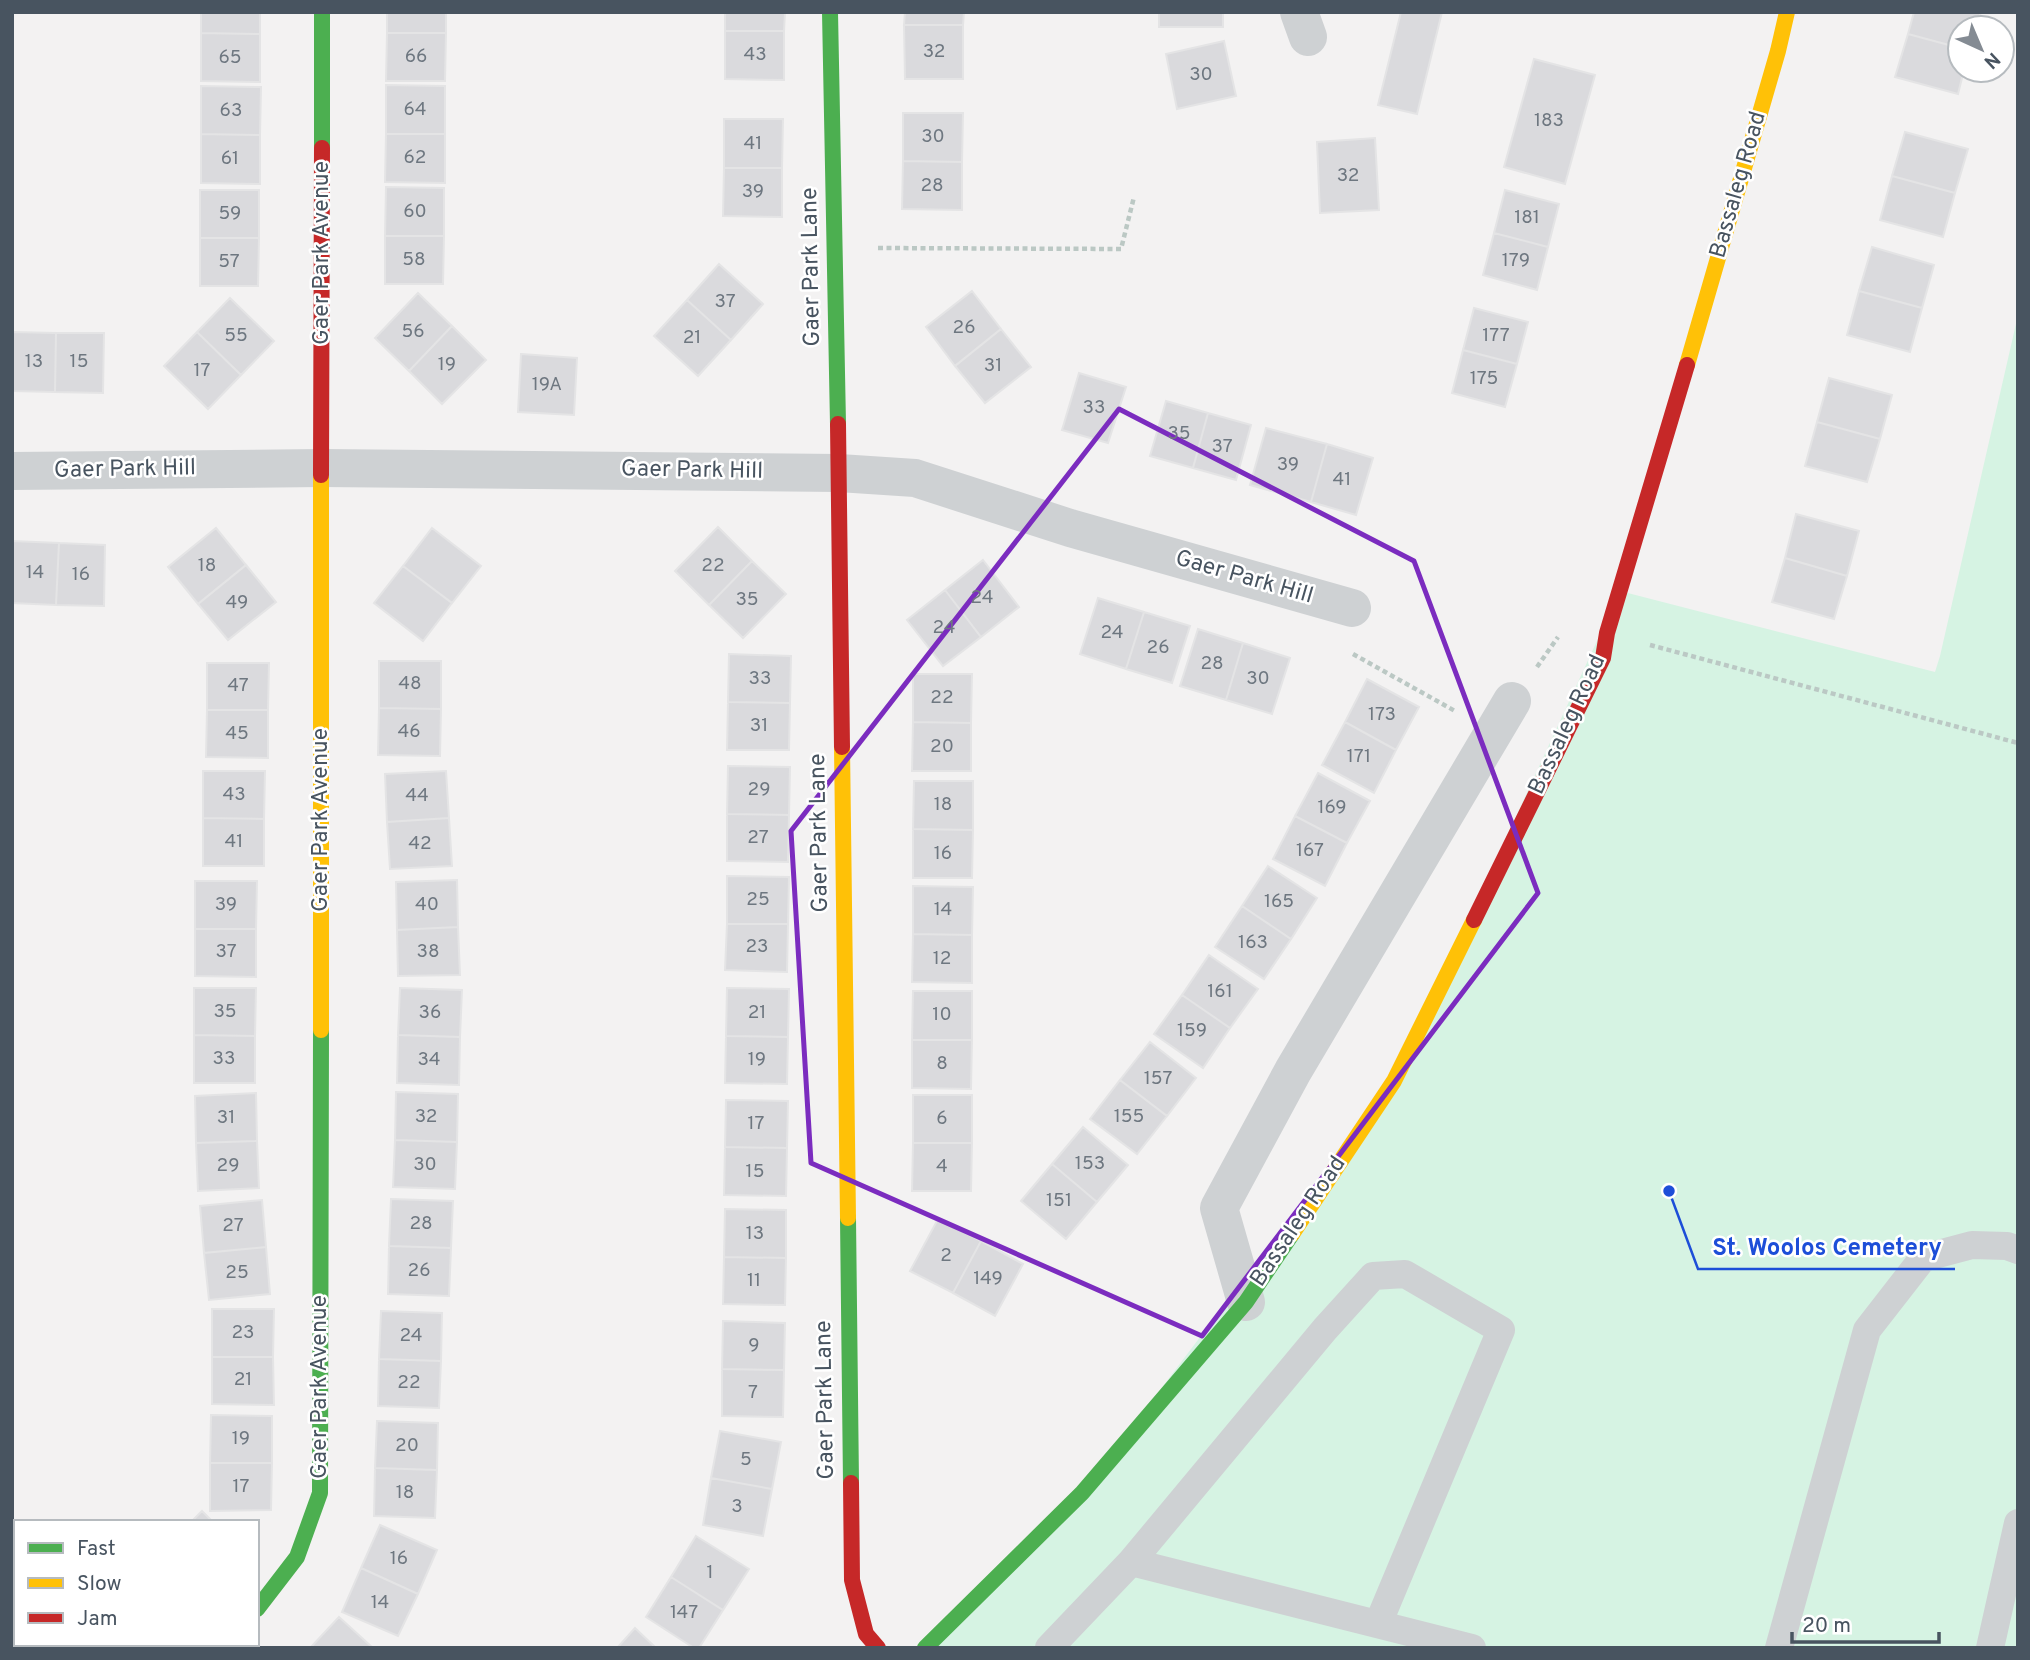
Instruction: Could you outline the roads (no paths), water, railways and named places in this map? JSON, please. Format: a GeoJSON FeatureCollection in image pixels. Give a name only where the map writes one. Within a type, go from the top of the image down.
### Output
{"type":"FeatureCollection","features":[{"type":"Feature","properties":{"kind":"street","name":"Gaer Park Avenue"},"geometry":{"type":"LineString","coordinates":[[259,1606],[297,1558],[320,1493],[322,12]]}},
{"type":"Feature","properties":{"kind":"street","name":"Gaer Park Lane"},"geometry":{"type":"LineString","coordinates":[[830,12],[839,473],[852,1580],[866,1634],[878,1648]]}},
{"type":"Feature","properties":{"kind":"street","name":"Bassaleg Road"},"geometry":{"type":"LineString","coordinates":[[925,1648],[1082,1493],[1246,1302],[1394,1081],[1602,658],[1787,12]]}},
{"type":"Feature","properties":{"kind":"street","name":"Gaer Park Hill"},"geometry":{"type":"LineString","coordinates":[[12,471],[322,468],[839,473],[915,478],[1070,528],[1352,608]]}},
{"type":"Feature","properties":{"kind":"street","name":"Bassaleg Road"},"geometry":{"type":"LineString","coordinates":[[1246,1302],[1219,1209],[1293,1071],[1502,716]]}},
{"type":"Feature","properties":{"kind":"lane"},"geometry":{"type":"LineString","coordinates":[[1779,1648],[1867,1330],[1923,1258],[1972,1245],[2007,1245],[2018,1250]]}},
{"type":"Feature","properties":{"kind":"lane"},"geometry":{"type":"LineString","coordinates":[[1049,1648],[1131,1562],[1325,1329],[1373,1276],[1405,1275],[1501,1330],[1378,1624]]}},
{"type":"Feature","properties":{"kind":"lane"},"geometry":{"type":"LineString","coordinates":[[1990,1648],[2018,1522]]}},
{"type":"Feature","properties":{"kind":"lane"},"geometry":{"type":"LineString","coordinates":[[1131,1562],[1472,1648]]}},
{"type":"Feature","properties":{"kind":"place","name":"St. Woolos Cemetery"},"geometry":{"type":"Point","coordinates":[1669,1191]}}]}
